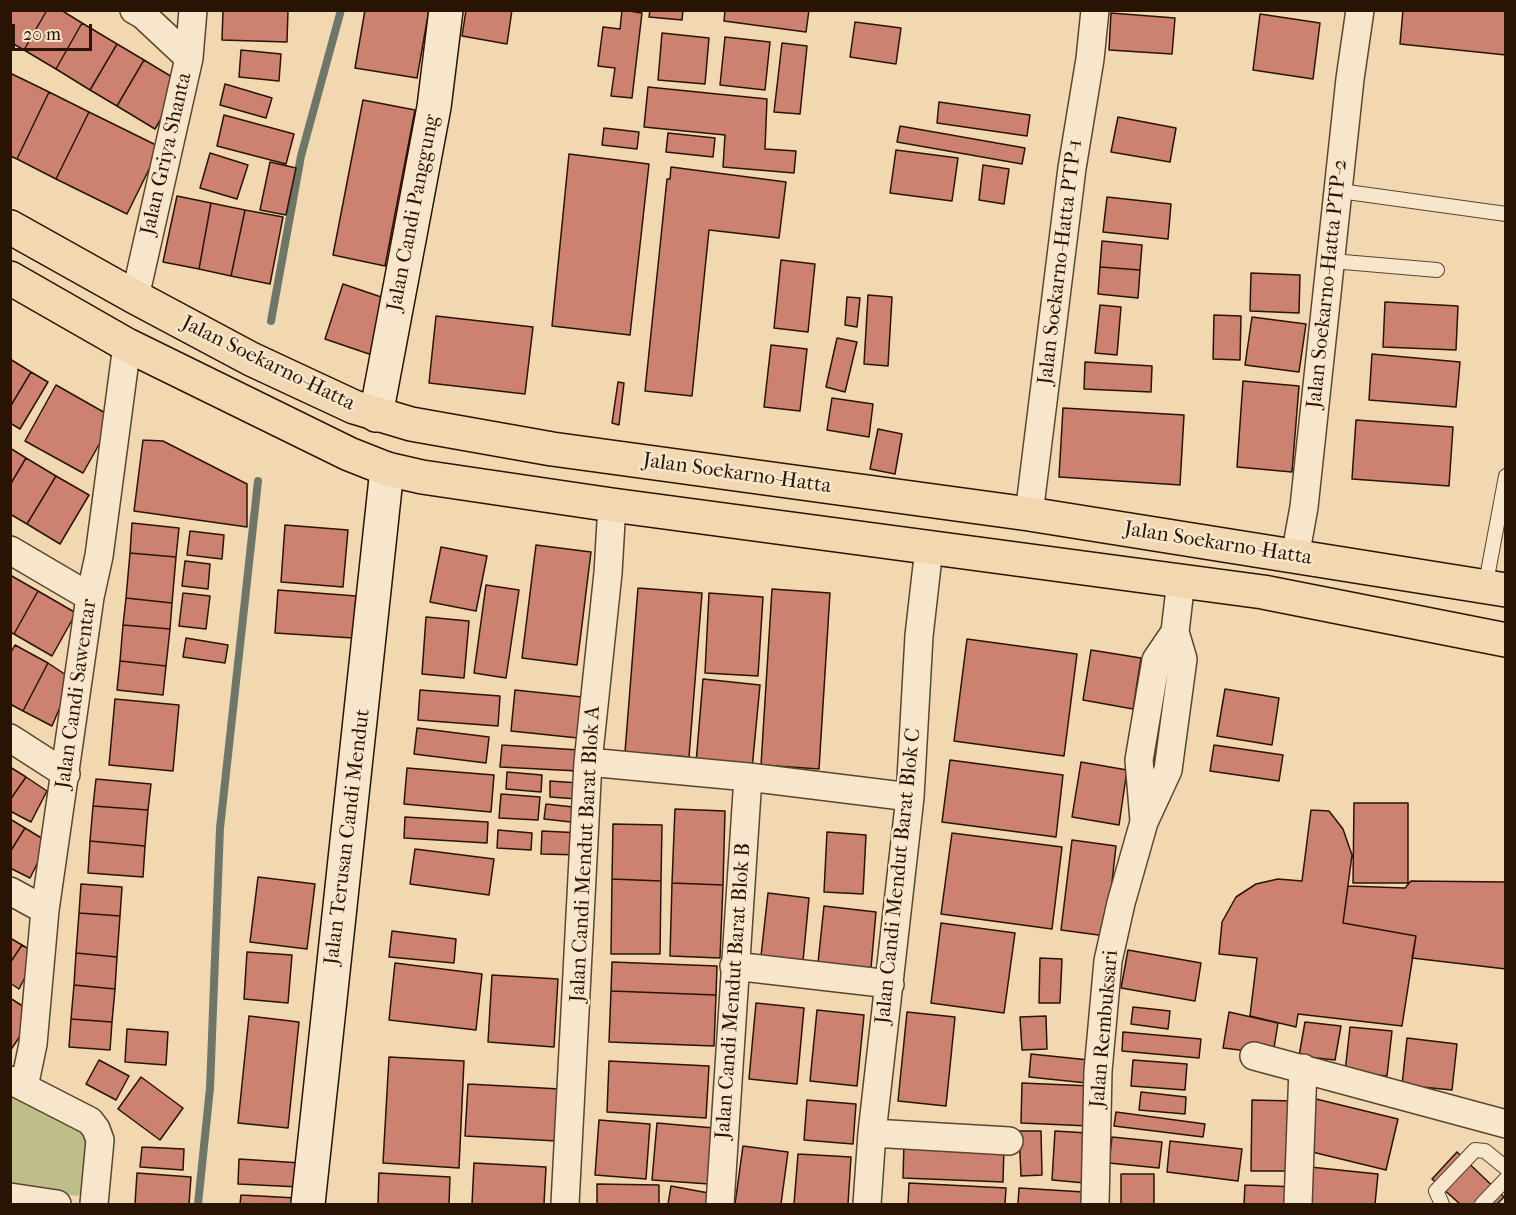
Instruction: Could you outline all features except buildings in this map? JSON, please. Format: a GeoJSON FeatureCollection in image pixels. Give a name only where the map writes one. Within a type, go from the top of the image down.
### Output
{"type":"FeatureCollection","features":[{"type":"Feature","properties":{"kind":"main road","name":"Jalan Soekarno-Hatta"},"geometry":{"type":"LineString","coordinates":[[10,227],[135,297],[251,358],[376,415],[447,432],[540,448],[1029,514],[1495,589]]}},
{"type":"Feature","properties":{"kind":"main road","name":"Jalan Soekarno-Hatta"},"geometry":{"type":"LineString","coordinates":[[10,278],[127,345],[349,454],[387,468],[422,477],[929,548],[1263,591],[1506,640]]}},
{"type":"Feature","properties":{"kind":"main road"},"geometry":{"type":"LineString","coordinates":[[929,548],[932,502]]}},
{"type":"Feature","properties":{"kind":"street","name":"Jalan Griya Shanta"},"geometry":{"type":"LineString","coordinates":[[135,297],[189,58],[193,10]]}},
{"type":"Feature","properties":{"kind":"street","name":"Jalan Candi Panggung"},"geometry":{"type":"LineString","coordinates":[[376,415],[434,107],[446,10]]}},
{"type":"Feature","properties":{"kind":"street","name":"Jalan Soekarno-Hatta PTP-1"},"geometry":{"type":"LineString","coordinates":[[1029,514],[1072,168],[1090,59],[1095,10]]}},
{"type":"Feature","properties":{"kind":"street","name":"Jalan Soekarno-Hatta PTP-2"},"geometry":{"type":"LineString","coordinates":[[1295,557],[1304,507],[1340,192],[1350,79],[1360,10]]}},
{"type":"Feature","properties":{"kind":"street"},"geometry":{"type":"LineString","coordinates":[[145,12],[189,58]]}},
{"type":"Feature","properties":{"kind":"street","name":"Jalan Candi Sawentar"},"geometry":{"type":"LineString","coordinates":[[17,1084],[66,774],[90,597],[99,556],[127,345]]}},
{"type":"Feature","properties":{"kind":"street","name":"Jalan Terusan Candi Mendut"},"geometry":{"type":"LineString","coordinates":[[308,1204],[387,468]]}},
{"type":"Feature","properties":{"kind":"street","name":"Jalan Candi Mendut Barat Blok A"},"geometry":{"type":"LineString","coordinates":[[565,1204],[588,762],[608,573],[612,505]]}},
{"type":"Feature","properties":{"kind":"street","name":"Jalan Candi Mendut Barat Blok C"},"geometry":{"type":"LineString","coordinates":[[867,1204],[872,1132],[910,797],[919,636],[929,548]]}},
{"type":"Feature","properties":{"kind":"street"},"geometry":{"type":"LineString","coordinates":[[10,550],[90,597]]}},
{"type":"Feature","properties":{"kind":"street","name":"Jalan Rembuksari"},"geometry":{"type":"LineString","coordinates":[[1095,1204],[1098,1071],[1108,961],[1121,903],[1144,822],[1168,770],[1183,659],[1175,632],[1181,580]]}},
{"type":"Feature","properties":{"kind":"street"},"geometry":{"type":"LineString","coordinates":[[10,738],[66,774]]}},
{"type":"Feature","properties":{"kind":"street"},"geometry":{"type":"LineString","coordinates":[[588,762],[748,777],[910,797]]}},
{"type":"Feature","properties":{"kind":"street","name":"Jalan Candi Mendut Barat Blok B"},"geometry":{"type":"LineString","coordinates":[[720,1204],[748,777]]}},
{"type":"Feature","properties":{"kind":"street"},"geometry":{"type":"LineString","coordinates":[[10,891],[45,910]]}},
{"type":"Feature","properties":{"kind":"street"},"geometry":{"type":"LineString","coordinates":[[734,966],[890,984]]}},
{"type":"Feature","properties":{"kind":"street"},"geometry":{"type":"LineString","coordinates":[[1254,1056],[1506,1124]]}},
{"type":"Feature","properties":{"kind":"street"},"geometry":{"type":"LineString","coordinates":[[1298,1204],[1303,1068]]}},
{"type":"Feature","properties":{"kind":"street"},"geometry":{"type":"LineString","coordinates":[[17,1084],[90,1121],[96,1129],[100,1140],[94,1204]]}},
{"type":"Feature","properties":{"kind":"street"},"geometry":{"type":"LineString","coordinates":[[872,1132],[1010,1141]]}},
{"type":"Feature","properties":{"kind":"street"},"geometry":{"type":"LineString","coordinates":[[10,1197],[57,1204]]}},
{"type":"Feature","properties":{"kind":"lane"},"geometry":{"type":"LineString","coordinates":[[1340,192],[1506,214]]}},
{"type":"Feature","properties":{"kind":"lane"},"geometry":{"type":"LineString","coordinates":[[1332,261],[1437,270]]}},
{"type":"Feature","properties":{"kind":"lane"},"geometry":{"type":"LineString","coordinates":[[1495,589],[1506,476]]}},
{"type":"Feature","properties":{"kind":"lane"},"geometry":{"type":"LineString","coordinates":[[1442,1204],[1436,1191],[1475,1150],[1485,1152],[1506,1168]]}},
{"type":"Feature","properties":{"kind":"lane"},"geometry":{"type":"LineString","coordinates":[[1482,1204],[1506,1179]]}},
{"type":"Feature","properties":{"kind":"green space"},"geometry":{"type":"Polygon","coordinates":[[[11,1093],[81,1131],[87,1138],[83,1192],[77,1196],[11,1187],[11,1093]]]}},
{"type":"Feature","properties":{"kind":"waterway"},"geometry":{"type":"LineString","coordinates":[[271,321],[301,156],[341,10]]}},
{"type":"Feature","properties":{"kind":"waterway"},"geometry":{"type":"LineString","coordinates":[[198,1204],[210,1088],[220,828],[258,481]]}}]}
